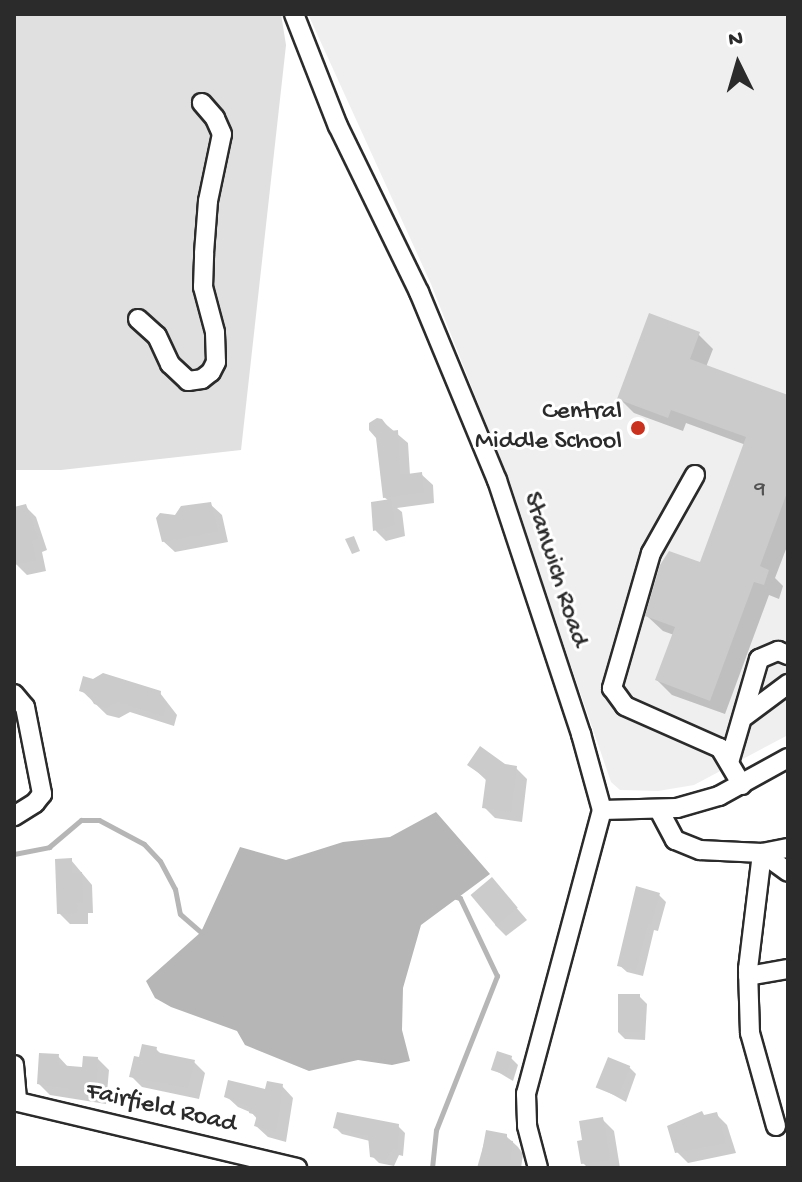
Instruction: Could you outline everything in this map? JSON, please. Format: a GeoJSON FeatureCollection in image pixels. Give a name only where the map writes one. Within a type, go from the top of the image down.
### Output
{"type":"FeatureCollection","features":[{"type":"Feature","properties":{"kind":"street","name":"Stanwich Road"},"geometry":{"type":"LineString","coordinates":[[294,14],[338,126],[419,292],[492,467],[581,734],[602,810]]}},
{"type":"Feature","properties":{"kind":"street"},"geometry":{"type":"LineString","coordinates":[[138,319],[157,336],[170,364],[188,381],[202,379],[211,372],[216,362],[215,332],[203,287],[204,253],[208,201],[222,134],[215,118],[202,103]]}},
{"type":"Feature","properties":{"kind":"street"},"geometry":{"type":"LineString","coordinates":[[695,475],[651,553],[612,688],[625,706],[720,748],[730,759],[742,785]]}},
{"type":"Feature","properties":{"kind":"street"},"geometry":{"type":"LineString","coordinates":[[730,759],[745,716],[753,670],[759,659],[778,651],[788,655]]}},
{"type":"Feature","properties":{"kind":"street"},"geometry":{"type":"LineString","coordinates":[[745,716],[788,684]]}},
{"type":"Feature","properties":{"kind":"street"},"geometry":{"type":"LineString","coordinates":[[14,694],[25,707],[42,786],[42,794],[35,803],[14,816]]}},
{"type":"Feature","properties":{"kind":"street"},"geometry":{"type":"LineString","coordinates":[[538,1168],[527,1126],[526,1094],[602,810],[659,810],[719,796],[788,758]]}},
{"type":"Feature","properties":{"kind":"street"},"geometry":{"type":"LineString","coordinates":[[659,810],[675,840],[700,850],[762,853],[788,848]]}},
{"type":"Feature","properties":{"kind":"street"},"geometry":{"type":"LineString","coordinates":[[762,853],[788,872]]}},
{"type":"Feature","properties":{"kind":"street"},"geometry":{"type":"LineString","coordinates":[[762,853],[748,976],[750,1033],[776,1126]]}},
{"type":"Feature","properties":{"kind":"street"},"geometry":{"type":"LineString","coordinates":[[748,976],[788,969]]}},
{"type":"Feature","properties":{"kind":"street"},"geometry":{"type":"LineString","coordinates":[[14,1065],[16,1101]]}},
{"type":"Feature","properties":{"kind":"street","name":"Fairfield Road"},"geometry":{"type":"LineString","coordinates":[[16,1101],[297,1168]]}},
{"type":"Feature","properties":{"kind":"shaded area"},"geometry":{"type":"Polygon","coordinates":[[[14,14],[281,14],[286,45],[241,450],[61,470],[14,470],[14,14]]]}},
{"type":"Feature","properties":{"kind":"shaded area","name":"Central Middle School"},"geometry":{"type":"Polygon","coordinates":[[[308,14],[788,14],[788,735],[694,785],[658,791],[620,790],[611,782],[499,456],[431,284],[308,14]]]}},
{"type":"Feature","properties":{"kind":"shaded area"},"geometry":{"type":"Polygon","coordinates":[[[436,812],[490,874],[421,925],[403,988],[402,1030],[410,1061],[392,1065],[358,1060],[309,1071],[245,1045],[237,1031],[155,998],[146,981],[201,932],[240,847],[286,860],[343,842],[390,837],[436,812]]]}},
{"type":"Feature","properties":{"kind":"building"},"geometry":{"type":"Polygon","coordinates":[[[649,313],[700,332],[690,359],[788,395],[788,490],[760,566],[769,570],[764,585],[754,582],[710,701],[655,680],[675,627],[645,616],[660,565],[669,551],[700,562],[746,437],[671,410],[668,418],[617,399],[649,313]]]}},
{"type":"Feature","properties":{"kind":"building"},"geometry":{"type":"Polygon","coordinates":[[[377,418],[382,419],[391,431],[398,430],[400,475],[422,472],[424,492],[383,498],[376,438],[369,430],[369,423],[377,418]]]}},
{"type":"Feature","properties":{"kind":"building"},"geometry":{"type":"Polygon","coordinates":[[[391,499],[395,525],[373,531],[371,502],[391,499]]]}},
{"type":"Feature","properties":{"kind":"building"},"geometry":{"type":"Polygon","coordinates":[[[211,502],[218,531],[162,542],[156,518],[160,513],[175,515],[181,506],[211,502]]]}},
{"type":"Feature","properties":{"kind":"building"},"geometry":{"type":"Polygon","coordinates":[[[26,504],[38,539],[32,541],[36,560],[14,565],[14,507],[26,504]]]}},
{"type":"Feature","properties":{"kind":"building"},"geometry":{"type":"Polygon","coordinates":[[[103,673],[161,691],[160,700],[167,702],[163,716],[118,702],[107,708],[94,704],[88,694],[79,691],[83,676],[93,679],[103,673]]]}},
{"type":"Feature","properties":{"kind":"building"},"geometry":{"type":"Polygon","coordinates":[[[480,746],[505,764],[517,766],[511,812],[482,808],[486,778],[467,765],[480,746]]]}},
{"type":"Feature","properties":{"kind":"building"},"geometry":{"type":"Polygon","coordinates":[[[72,858],[72,873],[82,872],[83,903],[77,903],[78,913],[57,914],[55,859],[72,858]]]}},
{"type":"Feature","properties":{"kind":"building"},"geometry":{"type":"Polygon","coordinates":[[[492,877],[518,908],[496,926],[471,895],[492,877]]]}},
{"type":"Feature","properties":{"kind":"building"},"geometry":{"type":"Polygon","coordinates":[[[636,886],[660,893],[636,970],[617,966],[636,886]]]}},
{"type":"Feature","properties":{"kind":"building"},"geometry":{"type":"Polygon","coordinates":[[[618,994],[640,994],[640,1032],[618,1032],[618,994]]]}},
{"type":"Feature","properties":{"kind":"building"},"geometry":{"type":"Polygon","coordinates":[[[142,1044],[157,1047],[156,1052],[195,1060],[188,1088],[129,1077],[134,1056],[139,1057],[142,1044]]]}},
{"type":"Feature","properties":{"kind":"building"},"geometry":{"type":"Polygon","coordinates":[[[497,1051],[512,1056],[506,1075],[491,1070],[497,1051]]]}},
{"type":"Feature","properties":{"kind":"building"},"geometry":{"type":"Polygon","coordinates":[[[39,1053],[59,1054],[58,1065],[82,1067],[83,1056],[98,1057],[96,1093],[37,1084],[39,1053]]]}},
{"type":"Feature","properties":{"kind":"building"},"geometry":{"type":"Polygon","coordinates":[[[608,1057],[630,1066],[618,1097],[596,1088],[608,1057]]]}},
{"type":"Feature","properties":{"kind":"building"},"geometry":{"type":"Polygon","coordinates":[[[228,1080],[265,1089],[267,1081],[283,1084],[276,1132],[254,1126],[257,1115],[249,1113],[250,1107],[224,1097],[228,1080]]]}},
{"type":"Feature","properties":{"kind":"building"},"geometry":{"type":"Polygon","coordinates":[[[702,1111],[704,1115],[717,1112],[726,1143],[675,1153],[667,1126],[702,1111]]]}},
{"type":"Feature","properties":{"kind":"building"},"geometry":{"type":"Polygon","coordinates":[[[337,1112],[399,1124],[397,1150],[392,1149],[386,1160],[370,1157],[368,1136],[333,1128],[337,1112]]]}},
{"type":"Feature","properties":{"kind":"building"},"geometry":{"type":"Polygon","coordinates":[[[603,1117],[610,1160],[581,1164],[577,1141],[582,1140],[579,1121],[603,1117]]]}},
{"type":"Feature","properties":{"kind":"building"},"geometry":{"type":"Polygon","coordinates":[[[486,1130],[507,1134],[507,1140],[513,1141],[509,1168],[479,1168],[486,1130]]]}},
{"type":"Feature","properties":{"kind":"waterway"},"geometry":{"type":"LineString","coordinates":[[14,854],[49,847],[81,820],[99,820],[144,844],[160,861],[175,889],[180,914],[201,932],[205,931]]}},
{"type":"Feature","properties":{"kind":"waterway"},"geometry":{"type":"LineString","coordinates":[[432,1168],[436,1130],[497,976],[460,898],[453,896]]}},
{"type":"Feature","properties":{"kind":"place","name":"Central Middle School"},"geometry":{"type":"Point","coordinates":[638,428]}}]}
